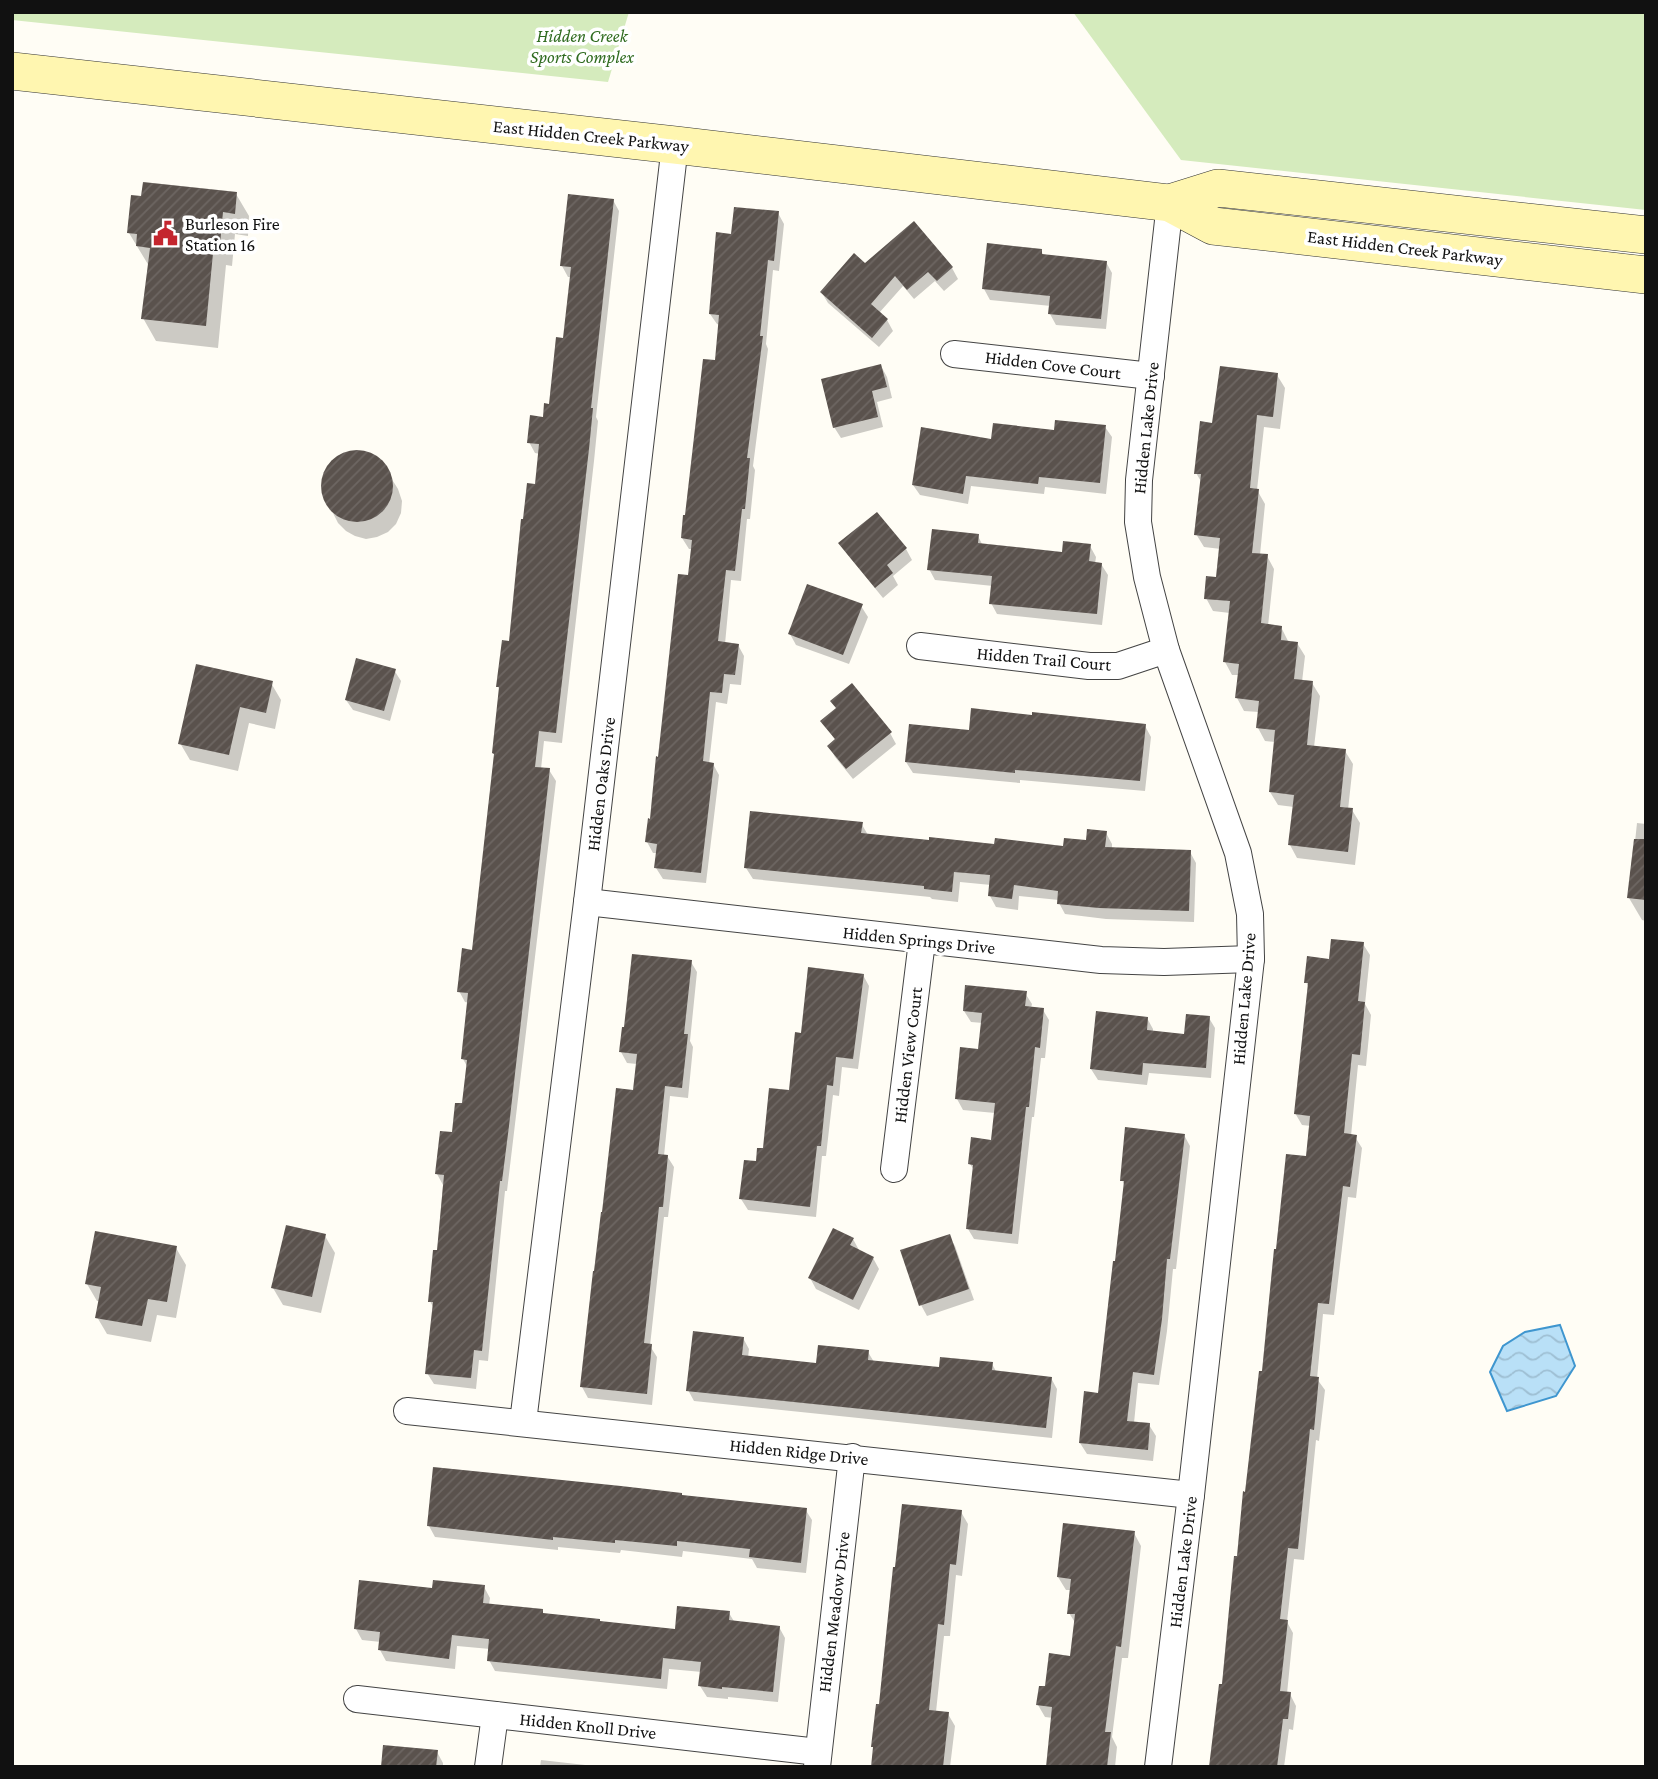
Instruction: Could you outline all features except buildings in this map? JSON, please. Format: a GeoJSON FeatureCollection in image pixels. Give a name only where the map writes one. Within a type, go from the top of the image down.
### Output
{"type":"FeatureCollection","features":[{"type":"Feature","properties":{"kind":"main road","name":"East Hidden Creek Parkway"},"geometry":{"type":"LineString","coordinates":[[12,71],[1170,203],[1213,226],[1644,275]]}},
{"type":"Feature","properties":{"kind":"main road","name":"East Hidden Creek Parkway"},"geometry":{"type":"LineString","coordinates":[[1170,203],[1218,188],[1646,236]]}},
{"type":"Feature","properties":{"kind":"street","name":"Hidden Oaks Drive"},"geometry":{"type":"LineString","coordinates":[[523,1422],[675,145]]}},
{"type":"Feature","properties":{"kind":"street","name":"Hidden Lake Drive"},"geometry":{"type":"LineString","coordinates":[[1158,1767],[1251,958],[1250,914],[1238,853],[1166,650],[1147,576],[1138,522],[1139,480],[1170,203]]}},
{"type":"Feature","properties":{"kind":"street","name":"Hidden Cove Court"},"geometry":{"type":"LineString","coordinates":[[954,354],[1151,376]]}},
{"type":"Feature","properties":{"kind":"street","name":"Hidden Trail Court"},"geometry":{"type":"LineString","coordinates":[[920,646],[1089,666],[1118,666],[1166,650]]}},
{"type":"Feature","properties":{"kind":"street","name":"Hidden Springs Drive"},"geometry":{"type":"LineString","coordinates":[[587,902],[1101,960],[1164,962],[1251,958]]}},
{"type":"Feature","properties":{"kind":"street","name":"Hidden View Court"},"geometry":{"type":"LineString","coordinates":[[894,1169],[922,941]]}},
{"type":"Feature","properties":{"kind":"street","name":"Hidden Ridge Drive"},"geometry":{"type":"LineString","coordinates":[[407,1411],[1191,1495]]}},
{"type":"Feature","properties":{"kind":"street","name":"Hidden Meadow Drive"},"geometry":{"type":"LineString","coordinates":[[817,1759],[852,1457]]}},
{"type":"Feature","properties":{"kind":"street","name":"Hidden Knoll Drive"},"geometry":{"type":"LineString","coordinates":[[357,1699],[817,1759]]}},
{"type":"Feature","properties":{"kind":"street"},"geometry":{"type":"LineString","coordinates":[[488,1767],[495,1715]]}},
{"type":"Feature","properties":{"kind":"green space","name":"Hidden Creek Sports Complex"},"geometry":{"type":"Polygon","coordinates":[[[12,12],[629,12],[608,82],[12,20],[12,12]]]}},
{"type":"Feature","properties":{"kind":"green space"},"geometry":{"type":"Polygon","coordinates":[[[1073,12],[1646,12],[1646,210],[1181,160],[1073,12]]]}},
{"type":"Feature","properties":{"kind":"water"},"geometry":{"type":"Polygon","coordinates":[[[1560,1325],[1575,1366],[1556,1396],[1507,1411],[1490,1372],[1503,1346],[1525,1332],[1560,1325]]]}},
{"type":"Feature","properties":{"kind":"place","name":"Burleson Fire Station 16"},"geometry":{"type":"Point","coordinates":[165,234]}}]}
